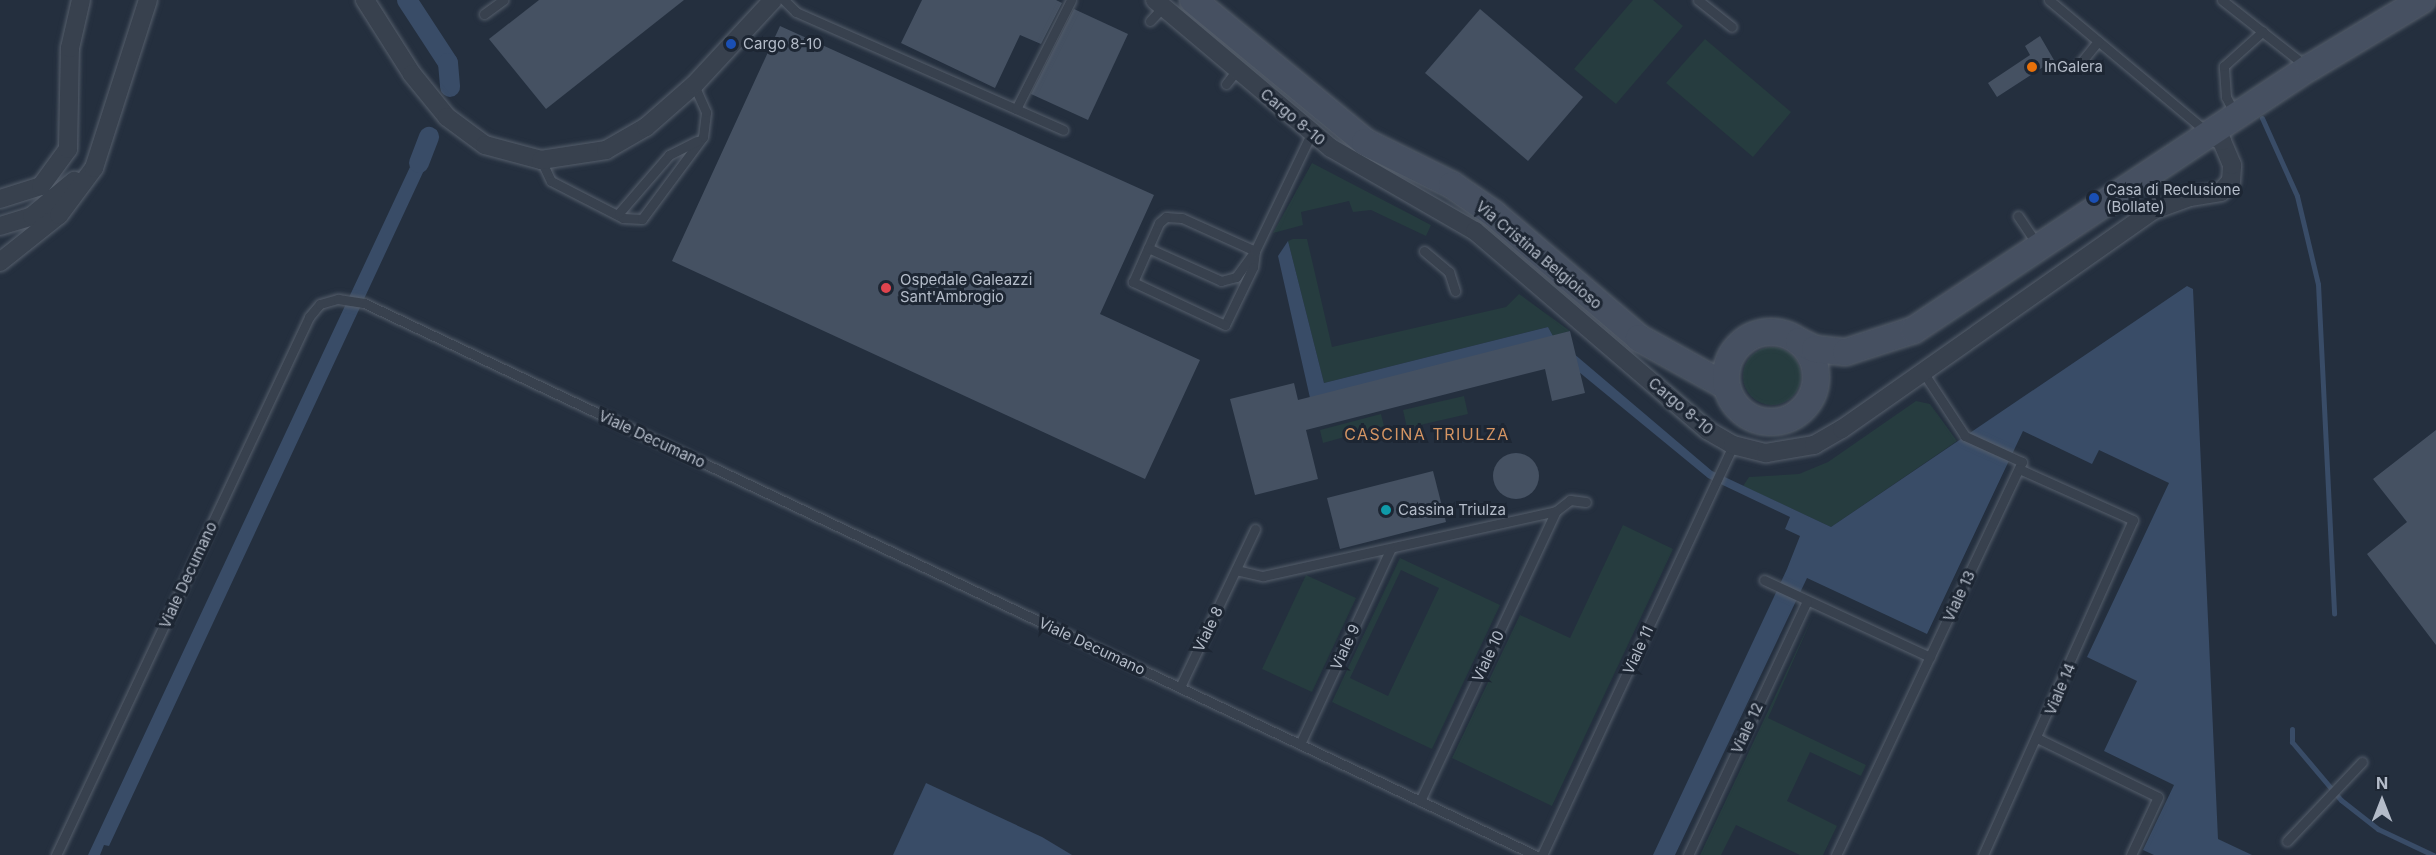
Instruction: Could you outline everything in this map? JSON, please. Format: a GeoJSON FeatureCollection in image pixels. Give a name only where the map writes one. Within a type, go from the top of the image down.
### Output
{"type":"FeatureCollection","features":[{"type":"Feature","properties":{"kind":"street"},"geometry":{"type":"LineString","coordinates":[[0,199],[41,186],[61,163],[70,135],[69,79],[73,24],[81,0]]}},
{"type":"Feature","properties":{"kind":"street"},"geometry":{"type":"LineString","coordinates":[[69,79],[95,0]]}},
{"type":"Feature","properties":{"kind":"street"},"geometry":{"type":"LineString","coordinates":[[0,262],[74,199],[94,168],[109,131],[148,0]]}},
{"type":"Feature","properties":{"kind":"street"},"geometry":{"type":"LineString","coordinates":[[365,0],[447,117],[485,145],[541,160],[606,150],[646,127],[694,85],[773,0]]}},
{"type":"Feature","properties":{"kind":"street","name":"Via Cristina Belgioioso"},"geometry":{"type":"LineString","coordinates":[[1193,0],[1365,141],[1485,208],[1639,338],[1726,386]]}},
{"type":"Feature","properties":{"kind":"street"},"geometry":{"type":"LineString","coordinates":[[1682,360],[1706,360],[1737,347],[1760,333],[1773,332],[1831,352],[1864,349],[1914,330],[2309,68],[2422,0]]}},
{"type":"Feature","properties":{"kind":"street","name":"Cargo 8-10"},"geometry":{"type":"LineString","coordinates":[[1159,3],[1231,77],[1312,132],[1349,161],[1475,231],[1707,430],[1733,445],[1766,453],[1814,445],[1923,372],[2154,210],[2227,188],[2233,173],[2229,154],[2222,141],[2210,135]]}},
{"type":"Feature","properties":{"kind":"street"},"geometry":{"type":"LineString","coordinates":[[0,226],[32,216],[60,196],[109,131]]}},
{"type":"Feature","properties":{"kind":"street"},"geometry":{"type":"LineString","coordinates":[[1799,341],[1814,361],[1816,387]]}},
{"type":"Feature","properties":{"kind":"street"},"geometry":{"type":"LineString","coordinates":[[1737,347],[1726,372],[1726,386],[1742,412],[1771,423],[1800,413],[1816,387],[1864,349]]}},
{"type":"Feature","properties":{"kind":"lane"},"geometry":{"type":"LineString","coordinates":[[484,14],[503,0]]}},
{"type":"Feature","properties":{"kind":"lane"},"geometry":{"type":"LineString","coordinates":[[784,0],[796,12],[1063,130]]}},
{"type":"Feature","properties":{"kind":"lane"},"geometry":{"type":"LineString","coordinates":[[1016,109],[1071,0]]}},
{"type":"Feature","properties":{"kind":"lane"},"geometry":{"type":"LineString","coordinates":[[1698,0],[1732,27]]}},
{"type":"Feature","properties":{"kind":"lane"},"geometry":{"type":"LineString","coordinates":[[2049,0],[2210,135]]}},
{"type":"Feature","properties":{"kind":"lane"},"geometry":{"type":"LineString","coordinates":[[2222,0],[2309,68]]}},
{"type":"Feature","properties":{"kind":"lane"},"geometry":{"type":"LineString","coordinates":[[1150,21],[1159,3]]}},
{"type":"Feature","properties":{"kind":"lane"},"geometry":{"type":"LineString","coordinates":[[2236,116],[2226,97],[2224,66],[2263,31]]}},
{"type":"Feature","properties":{"kind":"lane"},"geometry":{"type":"LineString","coordinates":[[2078,66],[2098,41]]}},
{"type":"Feature","properties":{"kind":"lane"},"geometry":{"type":"LineString","coordinates":[[541,160],[551,181],[633,220],[642,219],[703,137],[706,112],[694,85]]}},
{"type":"Feature","properties":{"kind":"lane"},"geometry":{"type":"LineString","coordinates":[[1148,248],[1221,281],[1236,277],[1255,251],[1312,132]]}},
{"type":"Feature","properties":{"kind":"lane"},"geometry":{"type":"LineString","coordinates":[[619,213],[669,155],[703,137]]}},
{"type":"Feature","properties":{"kind":"lane"},"geometry":{"type":"LineString","coordinates":[[1174,216],[1255,251],[1253,267],[1225,325],[1133,282],[1161,220],[1174,216]]}},
{"type":"Feature","properties":{"kind":"lane"},"geometry":{"type":"LineString","coordinates":[[2018,216],[2032,237]]}},
{"type":"Feature","properties":{"kind":"lane"},"geometry":{"type":"LineString","coordinates":[[1424,251],[1449,272],[1455,291]]}},
{"type":"Feature","properties":{"kind":"lane","name":"Viale Decumano"},"geometry":{"type":"LineString","coordinates":[[56,855],[309,317],[328,300],[349,299],[364,303],[1535,855]]}},
{"type":"Feature","properties":{"kind":"lane"},"geometry":{"type":"LineString","coordinates":[[1923,372],[1965,436],[2022,462],[2019,469]]}},
{"type":"Feature","properties":{"kind":"lane","name":"Viale 11"},"geometry":{"type":"LineString","coordinates":[[1542,855],[1733,445]]}},
{"type":"Feature","properties":{"kind":"lane","name":"Viale 14"},"geometry":{"type":"LineString","coordinates":[[1983,855],[2039,739],[2133,520],[2019,469]]}},
{"type":"Feature","properties":{"kind":"lane","name":"Viale 13"},"geometry":{"type":"LineString","coordinates":[[1836,855],[2019,469]]}},
{"type":"Feature","properties":{"kind":"lane"},"geometry":{"type":"LineString","coordinates":[[1236,570],[1263,576],[1390,550],[1556,511],[1570,500],[1586,502]]}},
{"type":"Feature","properties":{"kind":"lane","name":"Viale 10"},"geometry":{"type":"LineString","coordinates":[[1420,801],[1556,511]]}},
{"type":"Feature","properties":{"kind":"lane","name":"Viale 8"},"geometry":{"type":"LineString","coordinates":[[1180,687],[1255,530]]}},
{"type":"Feature","properties":{"kind":"lane","name":"Viale 9"},"geometry":{"type":"LineString","coordinates":[[1300,744],[1390,550]]}},
{"type":"Feature","properties":{"kind":"lane"},"geometry":{"type":"LineString","coordinates":[[1764,580],[1930,657]]}},
{"type":"Feature","properties":{"kind":"lane","name":"Viale 12"},"geometry":{"type":"LineString","coordinates":[[1688,855],[1807,601]]}},
{"type":"Feature","properties":{"kind":"lane"},"geometry":{"type":"LineString","coordinates":[[2039,739],[2158,797],[2131,855]]}},
{"type":"Feature","properties":{"kind":"lane"},"geometry":{"type":"LineString","coordinates":[[2287,840],[2362,762]]}},
{"type":"Feature","properties":{"kind":"green space"},"geometry":{"type":"Polygon","coordinates":[[[1633,0],[1653,0],[1683,26],[1616,104],[1574,69],[1633,0]]]}},
{"type":"Feature","properties":{"kind":"green space"},"geometry":{"type":"Polygon","coordinates":[[[1705,39],[1791,112],[1753,157],[1666,83],[1705,39]]]}},
{"type":"Feature","properties":{"kind":"green space"},"geometry":{"type":"Polygon","coordinates":[[[1312,163],[1431,225],[1426,236],[1371,210],[1353,212],[1349,201],[1301,212],[1303,225],[1273,233],[1312,163]]]}},
{"type":"Feature","properties":{"kind":"green space"},"geometry":{"type":"Polygon","coordinates":[[[1307,239],[1332,347],[1506,307],[1519,294],[1570,331],[1553,336],[1548,327],[1324,383],[1288,241],[1307,239]]]}},
{"type":"Feature","properties":{"kind":"green space"},"geometry":{"type":"Polygon","coordinates":[[[1772,347],[1783,349],[1796,360],[1801,376],[1799,387],[1788,400],[1772,405],[1761,403],[1748,392],[1743,376],[1745,365],[1756,352],[1772,347]]]}},
{"type":"Feature","properties":{"kind":"green space"},"geometry":{"type":"Polygon","coordinates":[[[1464,396],[1468,414],[1407,428],[1403,410],[1464,396]]]}},
{"type":"Feature","properties":{"kind":"green space"},"geometry":{"type":"Polygon","coordinates":[[[1916,401],[1930,404],[1957,441],[1831,527],[1743,486],[1749,477],[1799,474],[1828,462],[1916,401]]]}},
{"type":"Feature","properties":{"kind":"green space"},"geometry":{"type":"Polygon","coordinates":[[[1381,414],[1384,426],[1323,443],[1320,430],[1381,414]]]}},
{"type":"Feature","properties":{"kind":"green space"},"geometry":{"type":"Polygon","coordinates":[[[1623,525],[1673,549],[1552,806],[1452,758],[1520,615],[1570,638],[1623,525]]]}},
{"type":"Feature","properties":{"kind":"green space"},"geometry":{"type":"Polygon","coordinates":[[[1400,558],[1500,605],[1432,749],[1332,702],[1400,558]],[[1401,570],[1350,678],[1388,696],[1439,588],[1401,570]]]}},
{"type":"Feature","properties":{"kind":"green space"},"geometry":{"type":"Polygon","coordinates":[[[1306,575],[1356,598],[1312,692],[1262,669],[1306,575]]]}},
{"type":"Feature","properties":{"kind":"green space"},"geometry":{"type":"Polygon","coordinates":[[[1813,616],[1768,718],[1866,765],[1861,776],[1810,752],[1787,801],[1837,826],[1823,855],[1800,855],[1736,825],[1721,855],[1700,855],[1813,616]]]}},
{"type":"Feature","properties":{"kind":"water"},"geometry":{"type":"Polygon","coordinates":[[[419,163],[426,166],[109,846],[104,845],[100,855],[88,855],[410,167],[416,170],[419,163]]]}},
{"type":"Feature","properties":{"kind":"water"},"geometry":{"type":"Polygon","coordinates":[[[1288,241],[1324,383],[1548,327],[1553,336],[1712,471],[1831,527],[2187,286],[2193,289],[2218,839],[2252,855],[2154,855],[2143,850],[2174,785],[2104,751],[2137,681],[2087,657],[2169,483],[2099,450],[2092,464],[2023,431],[1927,634],[1807,578],[1675,855],[1653,855],[1787,569],[1800,536],[1785,529],[1790,517],[1708,478],[1540,340],[1310,398],[1278,256],[1288,241]]]}},
{"type":"Feature","properties":{"kind":"water"},"geometry":{"type":"Polygon","coordinates":[[[926,783],[1042,837],[1072,855],[893,855],[926,783]]]}},
{"type":"Feature","properties":{"kind":"building"},"geometry":{"type":"Polygon","coordinates":[[[539,0],[684,0],[546,109],[489,39],[539,0]]]}},
{"type":"Feature","properties":{"kind":"building"},"geometry":{"type":"Polygon","coordinates":[[[922,0],[1056,0],[1062,3],[1041,44],[1020,35],[995,88],[901,43],[922,0]]]}},
{"type":"Feature","properties":{"kind":"building"},"geometry":{"type":"Polygon","coordinates":[[[1074,9],[1128,34],[1088,120],[1031,94],[1074,9]]]}},
{"type":"Feature","properties":{"kind":"building"},"geometry":{"type":"Polygon","coordinates":[[[1480,9],[1583,97],[1528,161],[1425,73],[1480,9]]]}},
{"type":"Feature","properties":{"kind":"building"},"geometry":{"type":"Polygon","coordinates":[[[780,26],[1154,195],[1100,314],[1200,360],[1145,479],[672,261],[780,26]]]}},
{"type":"Feature","properties":{"kind":"building"},"geometry":{"type":"Polygon","coordinates":[[[2040,36],[2054,60],[1997,97],[1988,83],[2030,55],[2025,46],[2040,36]]]}},
{"type":"Feature","properties":{"kind":"building"},"geometry":{"type":"Polygon","coordinates":[[[1570,331],[1585,393],[1552,401],[1545,369],[1306,430],[1318,479],[1255,495],[1230,399],[1294,383],[1298,400],[1570,331]]]}},
{"type":"Feature","properties":{"kind":"building"},"geometry":{"type":"Polygon","coordinates":[[[2436,430],[2436,645],[2367,554],[2407,522],[2373,479],[2436,430]]]}},
{"type":"Feature","properties":{"kind":"building"},"geometry":{"type":"Polygon","coordinates":[[[1516,453],[1525,454],[1532,460],[1538,467],[1538,485],[1532,492],[1525,498],[1516,499],[1507,498],[1500,492],[1494,485],[1493,476],[1494,467],[1500,460],[1507,454],[1516,453]]]}},
{"type":"Feature","properties":{"kind":"building","name":"Cassina Triulza"},"geometry":{"type":"Polygon","coordinates":[[[1433,471],[1446,522],[1340,549],[1327,498],[1433,471]]]}},
{"type":"Feature","properties":{"kind":"waterway"},"geometry":{"type":"LineString","coordinates":[[407,0],[448,63],[450,87]]}},
{"type":"Feature","properties":{"kind":"waterway"},"geometry":{"type":"LineString","coordinates":[[2262,118],[2297,196],[2318,284],[2334,614]]}},
{"type":"Feature","properties":{"kind":"waterway"},"geometry":{"type":"LineString","coordinates":[[419,163],[429,137]]}},
{"type":"Feature","properties":{"kind":"waterway"},"geometry":{"type":"LineString","coordinates":[[2292,729],[2292,742],[2341,800],[2378,829],[2433,855]]}},
{"type":"Feature","properties":{"kind":"place","name":"Cargo 8-10"},"geometry":{"type":"Point","coordinates":[731,44]}},
{"type":"Feature","properties":{"kind":"place","name":"InGalera"},"geometry":{"type":"Point","coordinates":[2032,67]}},
{"type":"Feature","properties":{"kind":"place","name":"Casa di Reclusione (Bollate)"},"geometry":{"type":"Point","coordinates":[2094,198]}},
{"type":"Feature","properties":{"kind":"place","name":"Ospedale Galeazzi Sant'Ambrogio"},"geometry":{"type":"Point","coordinates":[886,288]}},
{"type":"Feature","properties":{"kind":"place","name":"Cassina Triulza"},"geometry":{"type":"Point","coordinates":[1386,510]}},
{"type":"Feature","properties":{"kind":"district","name":"CASCINA TRIULZA"},"geometry":{"type":"Point","coordinates":[1427,434]}}]}
